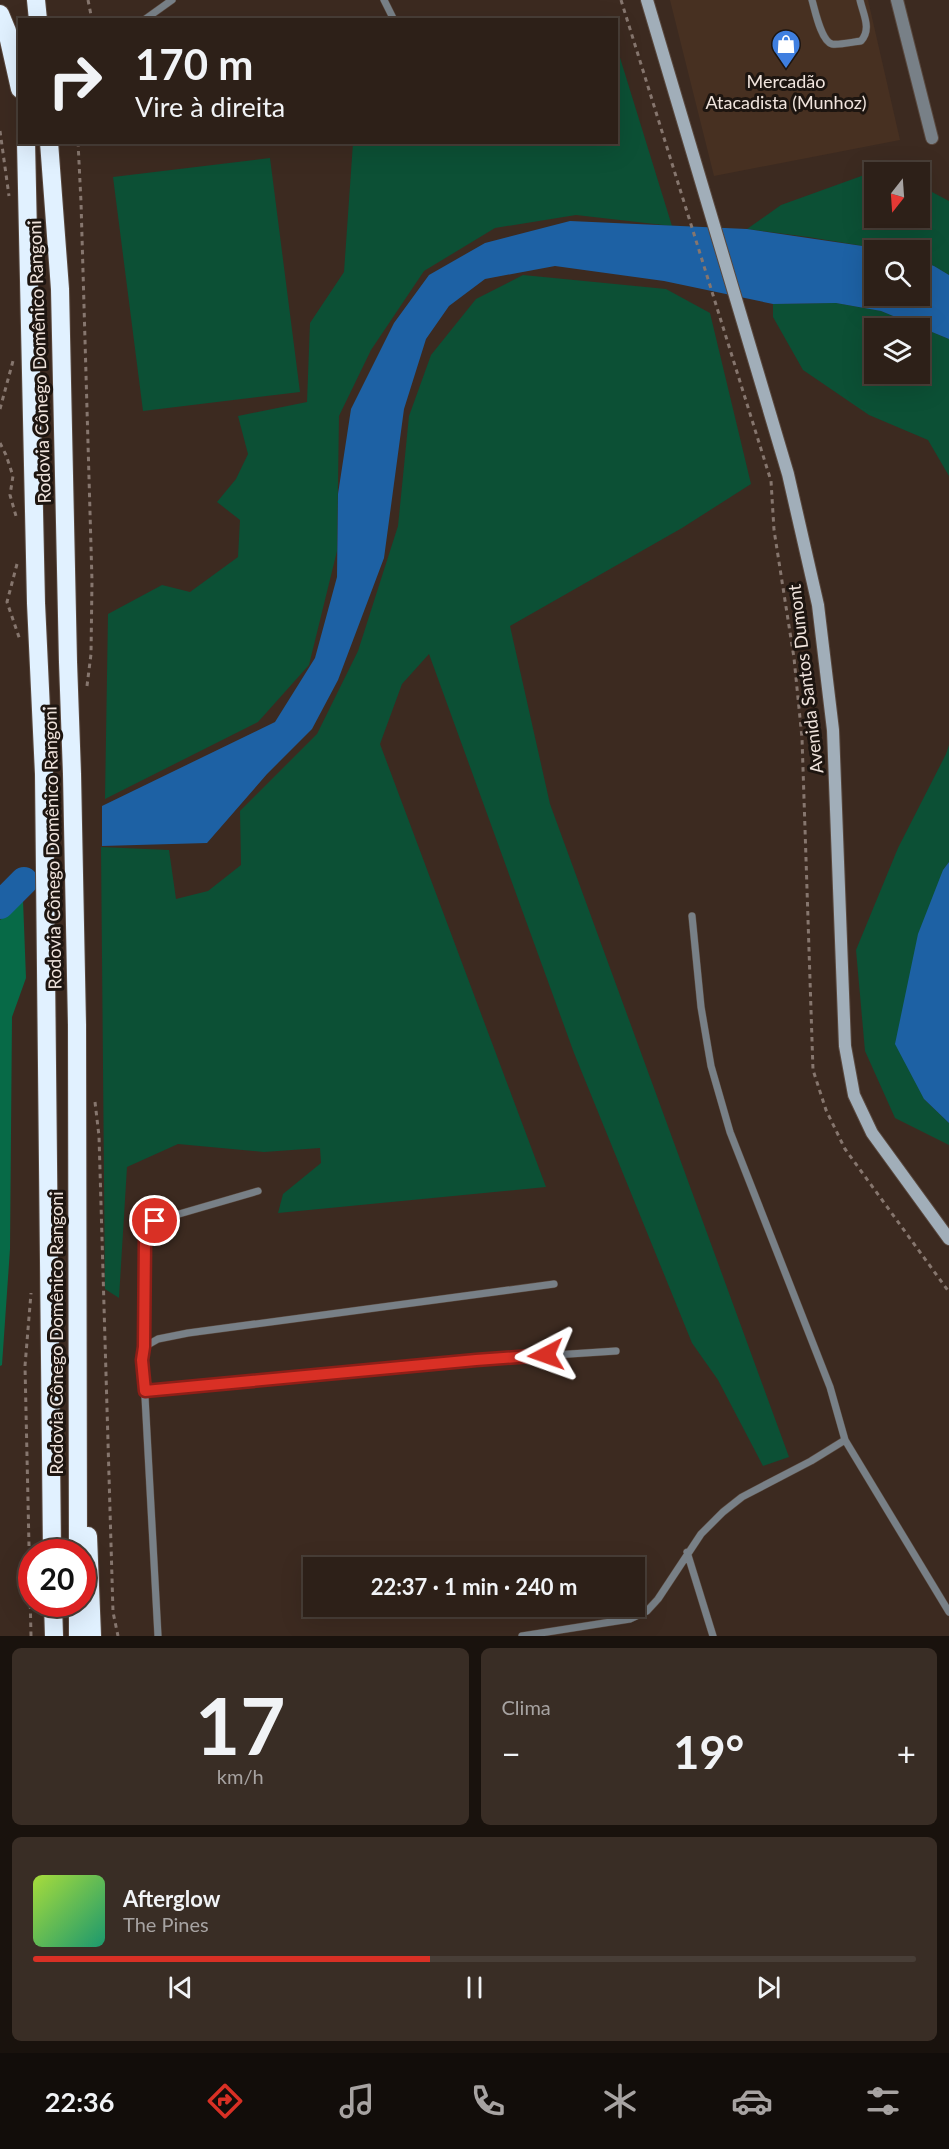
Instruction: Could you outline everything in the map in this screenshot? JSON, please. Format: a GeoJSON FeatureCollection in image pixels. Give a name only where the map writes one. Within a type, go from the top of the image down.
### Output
{"type":"FeatureCollection","features":[{"type":"Feature","properties":{"kind":"highway"},"geometry":{"type":"LineString","coordinates":[[36,0],[38,18]]}},
{"type":"Feature","properties":{"kind":"highway"},"geometry":{"type":"LineString","coordinates":[[0,14],[7,31],[18,80]]}},
{"type":"Feature","properties":{"kind":"highway","name":"Rodovia Cônego Domênico Rangoni"},"geometry":{"type":"LineString","coordinates":[[26,144],[36,603],[44,774],[52,1539]]}},
{"type":"Feature","properties":{"kind":"highway","name":"Rodovia Cônego Domênico Rangoni"},"geometry":{"type":"LineString","coordinates":[[49,144],[60,289],[72,774],[77,1025],[78,1539]]}},
{"type":"Feature","properties":{"kind":"highway"},"geometry":{"type":"LineString","coordinates":[[77,1479],[85,1493],[87,1511],[92,1636]]}},
{"type":"Feature","properties":{"kind":"highway"},"geometry":{"type":"LineString","coordinates":[[53,1617],[54,1636]]}},
{"type":"Feature","properties":{"kind":"highway"},"geometry":{"type":"LineString","coordinates":[[78,1617],[78,1636]]}},
{"type":"Feature","properties":{"kind":"main road","name":"Avenida Santos Dumont"},"geometry":{"type":"LineString","coordinates":[[647,0],[788,474],[818,605],[833,730],[844,1046],[854,1095],[872,1133],[949,1239]]}},
{"type":"Feature","properties":{"kind":"street"},"geometry":{"type":"LineString","coordinates":[[897,0],[932,138]]}},
{"type":"Feature","properties":{"kind":"lane"},"geometry":{"type":"LineString","coordinates":[[147,18],[172,0]]}},
{"type":"Feature","properties":{"kind":"lane"},"geometry":{"type":"LineString","coordinates":[[384,0],[393,18]]}},
{"type":"Feature","properties":{"kind":"lane"},"geometry":{"type":"LineString","coordinates":[[812,0],[823,36],[827,42],[833,44],[861,41],[866,36],[868,29],[860,0]]}},
{"type":"Feature","properties":{"kind":"lane"},"geometry":{"type":"LineString","coordinates":[[692,916],[703,1019],[711,1066],[727,1121],[830,1388],[845,1440],[949,1612]]}},
{"type":"Feature","properties":{"kind":"lane"},"geometry":{"type":"LineString","coordinates":[[158,1636],[142,1360],[145,1238],[155,1221],[258,1191]]}},
{"type":"Feature","properties":{"kind":"lane"},"geometry":{"type":"LineString","coordinates":[[144,1347],[158,1339],[188,1333],[554,1284]]}},
{"type":"Feature","properties":{"kind":"lane"},"geometry":{"type":"LineString","coordinates":[[145,1391],[476,1360],[616,1351]]}},
{"type":"Feature","properties":{"kind":"lane"},"geometry":{"type":"LineString","coordinates":[[522,1636],[630,1619],[647,1611],[658,1599],[687,1552],[716,1519],[742,1497],[811,1461],[845,1440]]}},
{"type":"Feature","properties":{"kind":"lane"},"geometry":{"type":"LineString","coordinates":[[687,1552],[713,1636]]}},
{"type":"Feature","properties":{"kind":"path"},"geometry":{"type":"LineString","coordinates":[[88,0],[92,18]]}},
{"type":"Feature","properties":{"kind":"path"},"geometry":{"type":"LineString","coordinates":[[621,0],[771,481],[774,531],[794,658],[802,738],[813,1070],[826,1110],[845,1149],[949,1292]]}},
{"type":"Feature","properties":{"kind":"path"},"geometry":{"type":"LineString","coordinates":[[78,144],[92,581],[92,654],[87,689]]}},
{"type":"Feature","properties":{"kind":"path"},"geometry":{"type":"LineString","coordinates":[[0,442],[12,476],[10,495],[17,518]]}},
{"type":"Feature","properties":{"kind":"path"},"geometry":{"type":"LineString","coordinates":[[20,554],[7,602],[20,642]]}},
{"type":"Feature","properties":{"kind":"path"},"geometry":{"type":"LineString","coordinates":[[94,1092],[99,1136],[113,1612],[118,1636]]}},
{"type":"Feature","properties":{"kind":"path"},"geometry":{"type":"LineString","coordinates":[[31,1290],[25,1366],[31,1636]]}},
{"type":"Feature","properties":{"kind":"shaded area","name":"Mercadão Atacadista (Munhoz)"},"geometry":{"type":"Polygon","coordinates":[[[670,0],[868,0],[900,140],[714,176],[670,0]]]}},
{"type":"Feature","properties":{"kind":"green space"},"geometry":{"type":"Polygon","coordinates":[[[618,51],[672,226],[576,215],[495,228],[424,271],[371,350],[339,416],[337,551],[309,665],[258,722],[105,799],[108,614],[162,585],[190,592],[238,557],[240,520],[217,502],[236,479],[248,454],[238,416],[307,402],[310,323],[344,272],[353,144],[618,144],[618,51]]]}},
{"type":"Feature","properties":{"kind":"green space"},"geometry":{"type":"Polygon","coordinates":[[[270,158],[300,392],[143,411],[113,177],[270,158]]]}},
{"type":"Feature","properties":{"kind":"green space"},"geometry":{"type":"Polygon","coordinates":[[[864,175],[864,228],[930,228],[930,191],[932,192],[949,201],[949,275],[930,265],[930,240],[864,240],[864,246],[747,229],[781,205],[864,175]]]}},
{"type":"Feature","properties":{"kind":"green space"},"geometry":{"type":"Polygon","coordinates":[[[523,275],[666,289],[710,313],[751,484],[682,528],[510,626],[550,804],[789,1457],[763,1466],[718,1380],[692,1343],[574,1053],[429,654],[402,684],[380,744],[546,1187],[278,1213],[283,1194],[321,1163],[320,1148],[264,1152],[178,1144],[127,1167],[119,1298],[105,1289],[101,847],[169,850],[176,899],[208,891],[241,865],[240,811],[317,734],[358,651],[398,526],[409,416],[431,355],[476,299],[523,275]]]}},
{"type":"Feature","properties":{"kind":"green space"},"geometry":{"type":"Polygon","coordinates":[[[836,303],[881,311],[898,318],[864,318],[864,384],[930,384],[930,331],[949,339],[949,476],[928,440],[869,415],[803,370],[773,317],[773,304],[836,303]]]}},
{"type":"Feature","properties":{"kind":"green space"},"geometry":{"type":"Polygon","coordinates":[[[949,745],[949,862],[943,870],[924,1099],[949,1123],[949,1145],[895,1118],[865,1051],[856,950],[898,848],[949,745]]]}},
{"type":"Feature","properties":{"kind":"green space"},"geometry":{"type":"Polygon","coordinates":[[[23,900],[26,978],[12,1017],[10,1249],[2,1365],[0,1366],[0,920],[23,900]]]}},
{"type":"Feature","properties":{"kind":"water"},"geometry":{"type":"Polygon","coordinates":[[[570,221],[747,229],[864,246],[864,306],[930,306],[930,265],[949,275],[949,339],[930,331],[930,318],[898,318],[881,311],[836,303],[773,304],[664,281],[555,266],[485,279],[449,306],[426,339],[404,409],[384,558],[338,680],[312,729],[267,774],[207,843],[102,846],[102,806],[275,722],[315,658],[337,577],[338,494],[351,409],[394,323],[429,275],[485,243],[570,221]]]}},
{"type":"Feature","properties":{"kind":"water"},"geometry":{"type":"Polygon","coordinates":[[[949,862],[949,1123],[924,1099],[895,1044],[918,934],[943,870],[949,862]]]}},
{"type":"Feature","properties":{"kind":"waterway"},"geometry":{"type":"LineString","coordinates":[[0,905],[24,881]]}},
{"type":"Feature","properties":{"kind":"place","name":"Mercadão Atacadista (Munhoz)"},"geometry":{"type":"Point","coordinates":[786,70]}},
{"type":"Feature","properties":{"kind":"route"},"geometry":{"type":"LineString","coordinates":[[155,1221],[145,1238],[142,1360],[145,1391],[546,1355]]}}]}
